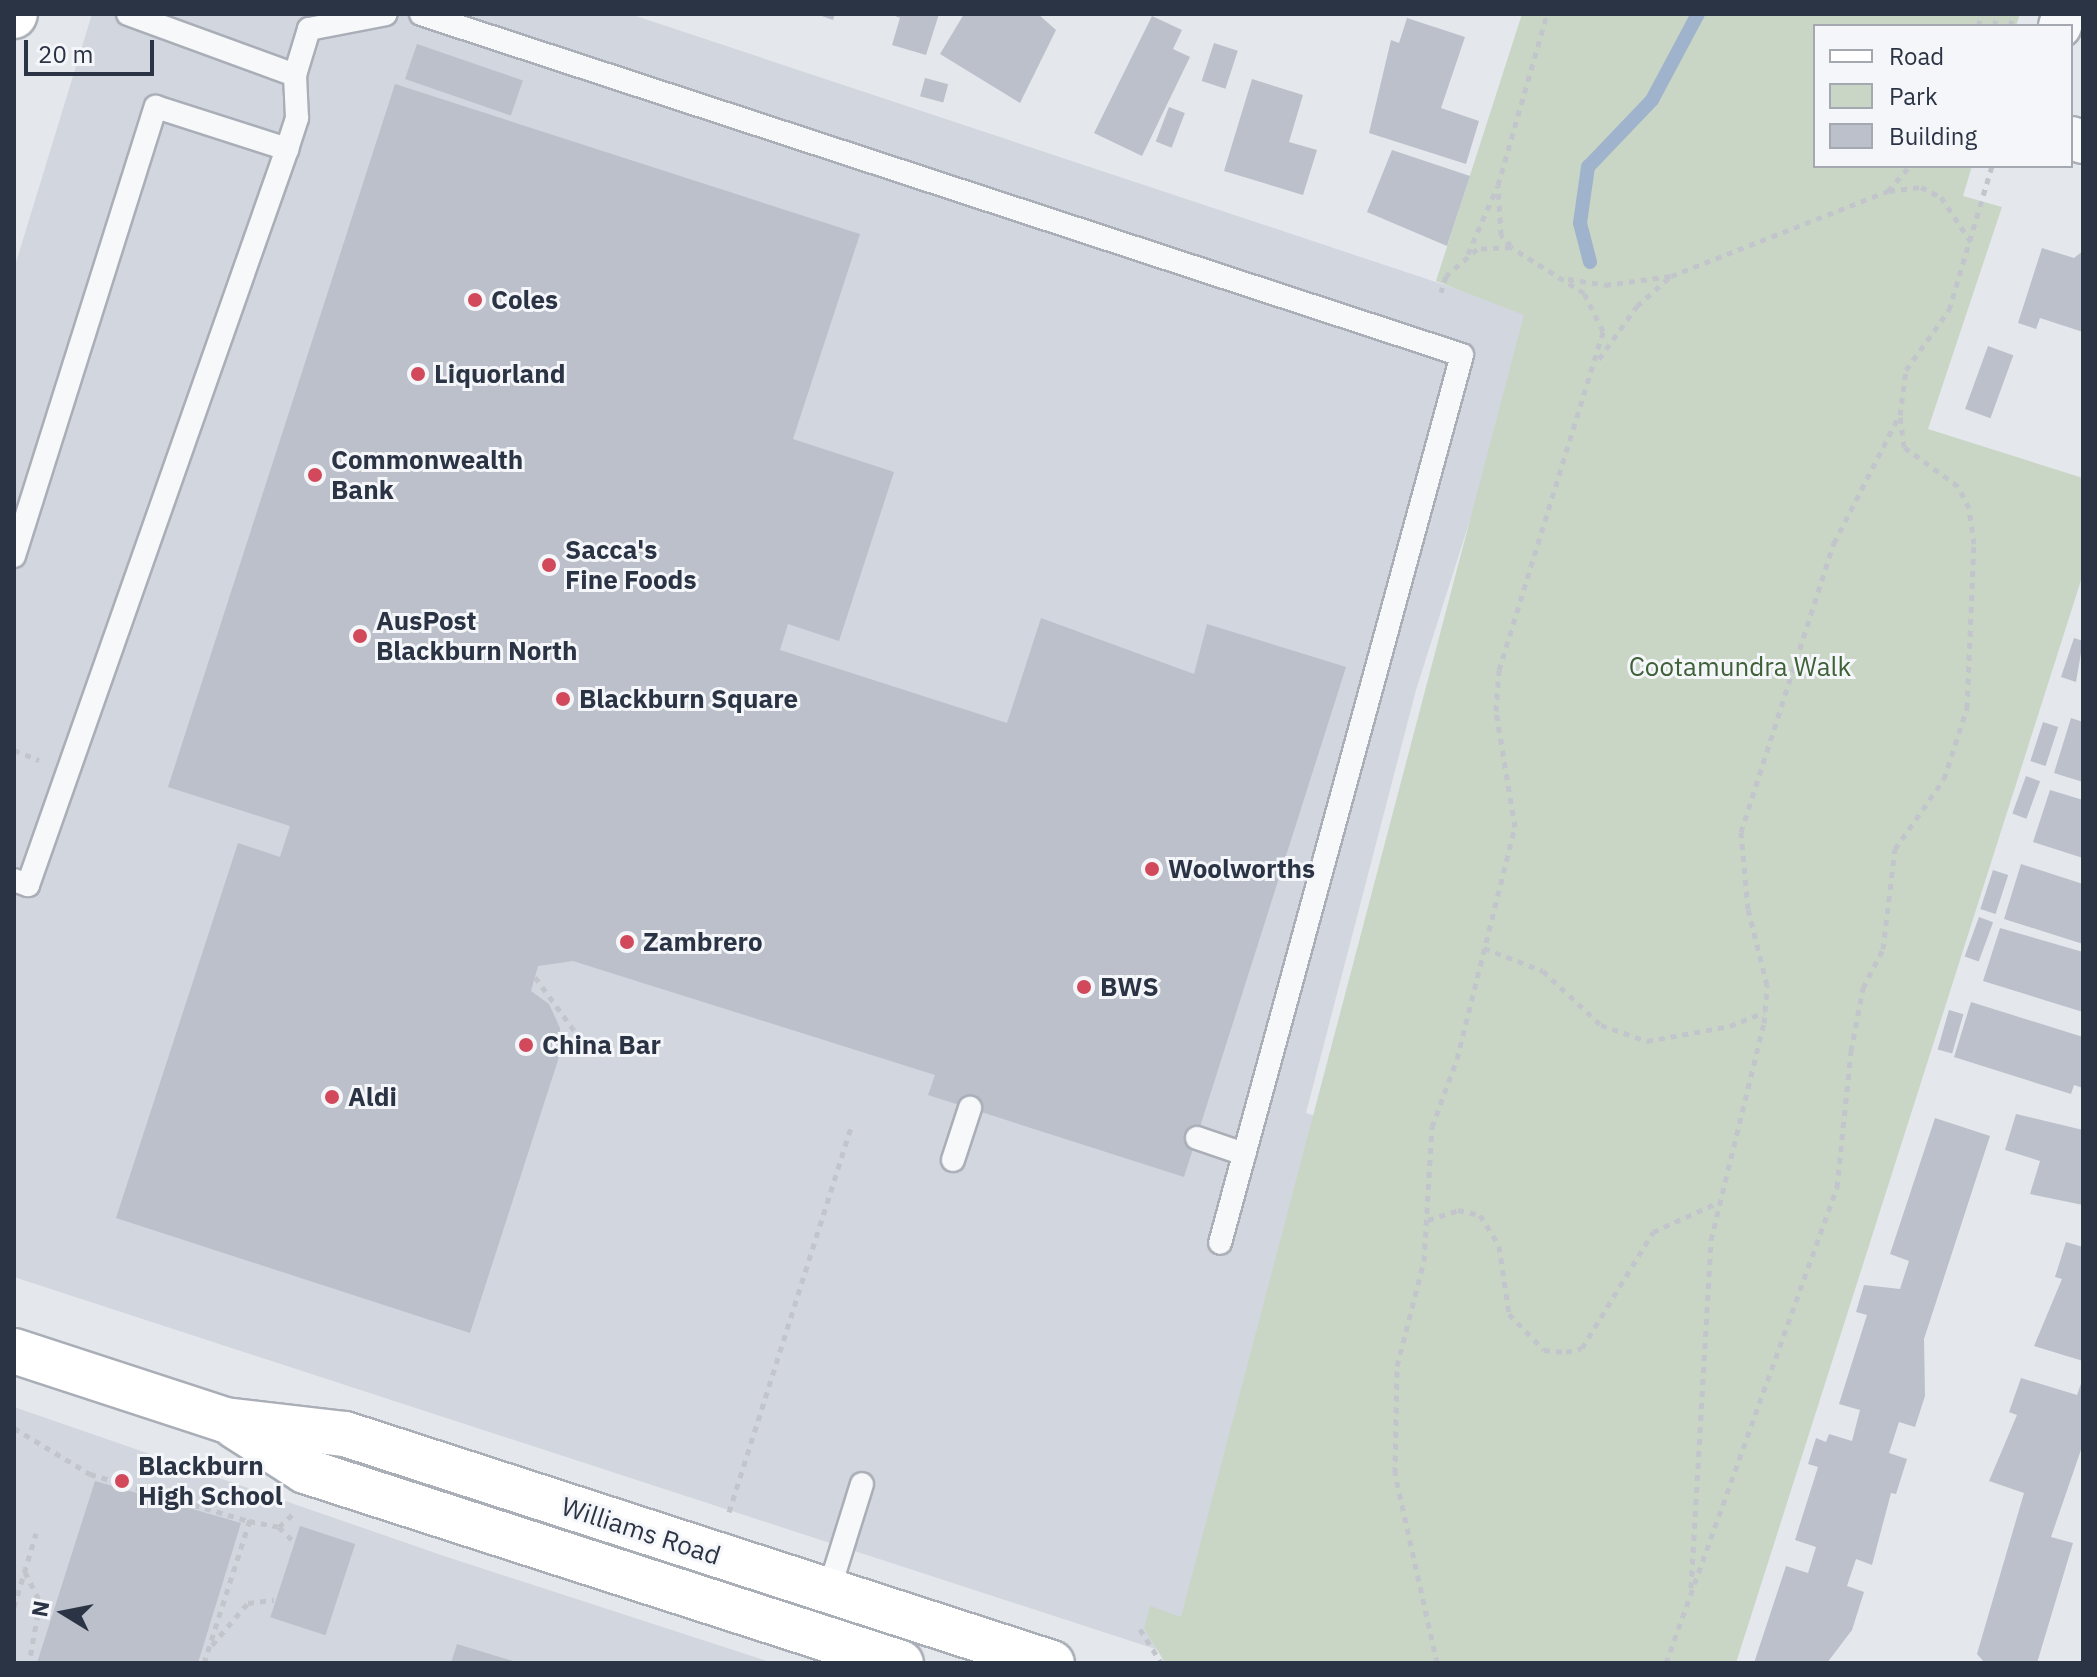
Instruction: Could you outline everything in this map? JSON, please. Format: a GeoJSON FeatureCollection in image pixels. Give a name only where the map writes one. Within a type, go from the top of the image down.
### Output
{"type":"FeatureCollection","features":[{"type":"Feature","properties":{"kind":"main road","name":"Williams Road"},"geometry":{"type":"LineString","coordinates":[[14,1351],[225,1420],[345,1434],[828,1593],[1052,1663]]}},
{"type":"Feature","properties":{"kind":"main road","name":"Williams Road"},"geometry":{"type":"LineString","coordinates":[[225,1420],[305,1471],[901,1663]]}},
{"type":"Feature","properties":{"kind":"main road"},"geometry":{"type":"LineString","coordinates":[[437,1514],[451,1470]]}},
{"type":"Feature","properties":{"kind":"main road"},"geometry":{"type":"LineString","coordinates":[[611,1571],[625,1526]]}},
{"type":"Feature","properties":{"kind":"main road"},"geometry":{"type":"LineString","coordinates":[[761,1618],[828,1593]]}},
{"type":"Feature","properties":{"kind":"lane"},"geometry":{"type":"LineString","coordinates":[[128,14],[295,75]]}},
{"type":"Feature","properties":{"kind":"lane"},"geometry":{"type":"LineString","coordinates":[[14,880],[28,885],[287,149],[297,118],[295,75],[309,29],[386,14]]}},
{"type":"Feature","properties":{"kind":"lane"},"geometry":{"type":"LineString","coordinates":[[421,14],[1462,355],[1220,1243]]}},
{"type":"Feature","properties":{"kind":"lane"},"geometry":{"type":"LineString","coordinates":[[14,556],[156,107],[287,149]]}},
{"type":"Feature","properties":{"kind":"lane"},"geometry":{"type":"LineString","coordinates":[[953,1160],[970,1108]]}},
{"type":"Feature","properties":{"kind":"lane"},"geometry":{"type":"LineString","coordinates":[[1197,1138],[1244,1154]]}},
{"type":"Feature","properties":{"kind":"lane"},"geometry":{"type":"LineString","coordinates":[[828,1593],[862,1484]]}},
{"type":"Feature","properties":{"kind":"path"},"geometry":{"type":"LineString","coordinates":[[1441,292],[1467,255],[1498,185],[1547,14]]}},
{"type":"Feature","properties":{"kind":"path"},"geometry":{"type":"LineString","coordinates":[[1888,191],[1908,168]]}},
{"type":"Feature","properties":{"kind":"path"},"geometry":{"type":"LineString","coordinates":[[1666,1663],[1845,1158],[1851,1051],[1863,988],[1883,949],[1895,849],[1944,779],[1973,674],[1969,508],[1958,486],[1904,447],[1900,415],[1906,370],[1949,310],[1991,168]]}},
{"type":"Feature","properties":{"kind":"path"},"geometry":{"type":"LineString","coordinates":[[1437,1663],[1395,1473],[1397,1366],[1428,1220],[1432,1127],[1515,827],[1496,711],[1499,670],[1568,428],[1593,369],[1603,331],[1597,311],[1563,278],[1511,247],[1501,235],[1498,185]]}},
{"type":"Feature","properties":{"kind":"path"},"geometry":{"type":"LineString","coordinates":[[1563,278],[1605,285],[1671,276],[1888,191],[1921,187],[1941,197],[1971,243]]}},
{"type":"Feature","properties":{"kind":"path"},"geometry":{"type":"LineString","coordinates":[[1467,255],[1511,247]]}},
{"type":"Feature","properties":{"kind":"path"},"geometry":{"type":"LineString","coordinates":[[1593,369],[1637,306],[1671,276]]}},
{"type":"Feature","properties":{"kind":"path"},"geometry":{"type":"LineString","coordinates":[[1691,1594],[1719,1202],[1751,1099],[1765,1011],[1741,832],[1834,543],[1900,415]]}},
{"type":"Feature","properties":{"kind":"path"},"geometry":{"type":"LineString","coordinates":[[1484,947],[1543,971],[1601,1025],[1647,1041],[1730,1026],[1765,1011]]}},
{"type":"Feature","properties":{"kind":"path"},"geometry":{"type":"LineString","coordinates":[[535,977],[584,1044]]}},
{"type":"Feature","properties":{"kind":"path"},"geometry":{"type":"LineString","coordinates":[[726,1519],[851,1128]]}},
{"type":"Feature","properties":{"kind":"path"},"geometry":{"type":"LineString","coordinates":[[1428,1220],[1458,1210],[1480,1215],[1499,1246],[1509,1314],[1544,1350],[1566,1352],[1582,1348],[1653,1232],[1719,1202]]}},
{"type":"Feature","properties":{"kind":"path"},"geometry":{"type":"LineString","coordinates":[[14,1428],[90,1474],[279,1527],[294,1542]]}},
{"type":"Feature","properties":{"kind":"path"},"geometry":{"type":"LineString","coordinates":[[279,1527],[302,1507]]}},
{"type":"Feature","properties":{"kind":"path"},"geometry":{"type":"LineString","coordinates":[[204,1663],[250,1519]]}},
{"type":"Feature","properties":{"kind":"path"},"geometry":{"type":"LineString","coordinates":[[14,1607],[36,1533]]}},
{"type":"Feature","properties":{"kind":"path"},"geometry":{"type":"LineString","coordinates":[[25,1572],[40,1602],[29,1663]]}},
{"type":"Feature","properties":{"kind":"path"},"geometry":{"type":"LineString","coordinates":[[208,1651],[248,1603],[274,1600]]}},
{"type":"Feature","properties":{"kind":"path"},"geometry":{"type":"LineString","coordinates":[[1140,1629],[1161,1663]]}},
{"type":"Feature","properties":{"kind":"shaded area","name":"Blackburn Square"},"geometry":{"type":"Polygon","coordinates":[[[92,14],[630,14],[1535,315],[1416,690],[1306,1113],[1325,1119],[1186,1659],[14,1277],[14,269],[92,14]]]}},
{"type":"Feature","properties":{"kind":"shaded area","name":"Blackburn High School"},"geometry":{"type":"Polygon","coordinates":[[[14,1407],[444,1556],[773,1663],[14,1663],[14,1407]]]}},
{"type":"Feature","properties":{"kind":"green space","name":"Cootamundra Walk"},"geometry":{"type":"Polygon","coordinates":[[[1522,14],[2020,14],[2017,24],[1813,24],[1813,168],[1971,168],[1963,196],[2002,207],[1928,429],[2083,478],[2083,574],[1736,1663],[1165,1663],[1144,1628],[1150,1606],[1181,1617],[1524,315],[1436,281],[1522,14]]]}},
{"type":"Feature","properties":{"kind":"building"},"geometry":{"type":"Polygon","coordinates":[[[816,14],[835,14],[833,20],[816,14]]]}},
{"type":"Feature","properties":{"kind":"building"},"geometry":{"type":"Polygon","coordinates":[[[890,14],[939,14],[926,55],[892,45],[900,18],[890,14]]]}},
{"type":"Feature","properties":{"kind":"building"},"geometry":{"type":"Polygon","coordinates":[[[964,14],[1038,14],[1056,30],[1020,103],[940,54],[964,14]]]}},
{"type":"Feature","properties":{"kind":"building"},"geometry":{"type":"Polygon","coordinates":[[[1152,16],[1182,30],[1173,49],[1190,57],[1142,156],[1094,133],[1152,16]]]}},
{"type":"Feature","properties":{"kind":"building"},"geometry":{"type":"Polygon","coordinates":[[[1407,18],[1465,37],[1441,108],[1479,121],[1466,164],[1369,133],[1391,40],[1399,43],[1407,18]]]}},
{"type":"Feature","properties":{"kind":"building"},"geometry":{"type":"Polygon","coordinates":[[[1214,43],[1238,51],[1225,89],[1202,81],[1214,43]]]}},
{"type":"Feature","properties":{"kind":"building"},"geometry":{"type":"Polygon","coordinates":[[[417,44],[523,80],[511,115],[405,79],[417,44]]]}},
{"type":"Feature","properties":{"kind":"building"},"geometry":{"type":"Polygon","coordinates":[[[925,78],[948,84],[943,103],[920,96],[925,78]]]}},
{"type":"Feature","properties":{"kind":"building"},"geometry":{"type":"Polygon","coordinates":[[[1252,79],[1303,95],[1289,142],[1317,150],[1303,195],[1224,171],[1252,79]]]}},
{"type":"Feature","properties":{"kind":"building","name":"Blackburn Square"},"geometry":{"type":"Polygon","coordinates":[[[395,84],[860,234],[793,439],[894,472],[839,641],[788,624],[780,650],[1007,723],[1041,618],[1194,674],[1207,624],[1346,667],[1184,1177],[928,1095],[935,1075],[573,961],[538,966],[531,991],[549,1004],[560,1028],[559,1057],[470,1333],[116,1218],[238,843],[280,857],[290,826],[168,787],[395,84]]]}},
{"type":"Feature","properties":{"kind":"building"},"geometry":{"type":"Polygon","coordinates":[[[1169,107],[1185,113],[1172,148],[1156,142],[1169,107]]]}},
{"type":"Feature","properties":{"kind":"building"},"geometry":{"type":"Polygon","coordinates":[[[1392,150],[1470,176],[1447,246],[1367,212],[1392,150]]]}},
{"type":"Feature","properties":{"kind":"building"},"geometry":{"type":"Polygon","coordinates":[[[2042,248],[2074,258],[2083,251],[2083,332],[2040,318],[2036,329],[2018,323],[2042,248]]]}},
{"type":"Feature","properties":{"kind":"building"},"geometry":{"type":"Polygon","coordinates":[[[1988,346],[2013,355],[1990,418],[1965,409],[1988,346]]]}},
{"type":"Feature","properties":{"kind":"building"},"geometry":{"type":"Polygon","coordinates":[[[2074,638],[2083,641],[2076,682],[2061,677],[2074,638]]]}},
{"type":"Feature","properties":{"kind":"building"},"geometry":{"type":"Polygon","coordinates":[[[2071,718],[2083,722],[2083,782],[2054,773],[2071,718]]]}},
{"type":"Feature","properties":{"kind":"building"},"geometry":{"type":"Polygon","coordinates":[[[2043,722],[2058,727],[2046,766],[2030,761],[2043,722]]]}},
{"type":"Feature","properties":{"kind":"building"},"geometry":{"type":"Polygon","coordinates":[[[2026,776],[2040,781],[2026,819],[2012,814],[2026,776]]]}},
{"type":"Feature","properties":{"kind":"building"},"geometry":{"type":"Polygon","coordinates":[[[2050,790],[2083,800],[2083,858],[2033,842],[2050,790]]]}},
{"type":"Feature","properties":{"kind":"building"},"geometry":{"type":"Polygon","coordinates":[[[2021,864],[2083,884],[2083,944],[2004,919],[2021,864]]]}},
{"type":"Feature","properties":{"kind":"building"},"geometry":{"type":"Polygon","coordinates":[[[1993,870],[2008,875],[1996,914],[1980,909],[1993,870]]]}},
{"type":"Feature","properties":{"kind":"building"},"geometry":{"type":"Polygon","coordinates":[[[1979,917],[1993,922],[1979,962],[1965,956],[1979,917]]]}},
{"type":"Feature","properties":{"kind":"building"},"geometry":{"type":"Polygon","coordinates":[[[2000,928],[2083,952],[2083,1012],[1983,981],[2000,928]]]}},
{"type":"Feature","properties":{"kind":"building"},"geometry":{"type":"Polygon","coordinates":[[[1971,1002],[2083,1037],[2083,1088],[2074,1085],[2071,1094],[1954,1057],[1971,1002]]]}},
{"type":"Feature","properties":{"kind":"building"},"geometry":{"type":"Polygon","coordinates":[[[1949,1010],[1963,1014],[1952,1054],[1938,1049],[1949,1010]]]}},
{"type":"Feature","properties":{"kind":"building"},"geometry":{"type":"Polygon","coordinates":[[[2016,1114],[2083,1130],[2083,1205],[2030,1194],[2040,1161],[2005,1150],[2016,1114]]]}},
{"type":"Feature","properties":{"kind":"building"},"geometry":{"type":"Polygon","coordinates":[[[1935,1118],[1990,1136],[1924,1339],[1925,1396],[1915,1427],[1899,1422],[1889,1453],[1907,1459],[1896,1494],[1891,1493],[1872,1565],[1856,1559],[1847,1586],[1864,1592],[1852,1630],[1827,1663],[1754,1663],[1786,1566],[1808,1573],[1816,1547],[1795,1540],[1818,1467],[1808,1464],[1816,1438],[1826,1442],[1829,1434],[1852,1441],[1860,1410],[1839,1404],[1867,1315],[1856,1312],[1864,1285],[1900,1289],[1909,1261],[1890,1254],[1935,1118]]]}},
{"type":"Feature","properties":{"kind":"building"},"geometry":{"type":"Polygon","coordinates":[[[2066,1242],[2083,1247],[2083,1361],[2034,1346],[2062,1279],[2055,1277],[2066,1242]]]}},
{"type":"Feature","properties":{"kind":"building"},"geometry":{"type":"Polygon","coordinates":[[[2021,1378],[2077,1395],[2083,1378],[2083,1444],[2051,1537],[2073,1543],[2037,1663],[1985,1663],[1977,1654],[2024,1493],[1989,1481],[2017,1415],[2009,1412],[2021,1378]]]}},
{"type":"Feature","properties":{"kind":"building"},"geometry":{"type":"Polygon","coordinates":[[[95,1481],[241,1523],[198,1663],[37,1663],[95,1481]]]}},
{"type":"Feature","properties":{"kind":"building"},"geometry":{"type":"Polygon","coordinates":[[[300,1526],[355,1544],[325,1635],[270,1617],[300,1526]]]}},
{"type":"Feature","properties":{"kind":"building"},"geometry":{"type":"Polygon","coordinates":[[[457,1644],[516,1662],[516,1663],[451,1663],[457,1644]]]}},
{"type":"Feature","properties":{"kind":"waterway"},"geometry":{"type":"LineString","coordinates":[[1590,262],[1580,223],[1588,167],[1652,100],[1698,14]]}},
{"type":"Feature","properties":{"kind":"place","name":"Coles"},"geometry":{"type":"Point","coordinates":[475,300]}},
{"type":"Feature","properties":{"kind":"place","name":"Liquorland"},"geometry":{"type":"Point","coordinates":[418,374]}},
{"type":"Feature","properties":{"kind":"place","name":"Commonwealth Bank"},"geometry":{"type":"Point","coordinates":[315,475]}},
{"type":"Feature","properties":{"kind":"place","name":"Sacca's Fine Foods"},"geometry":{"type":"Point","coordinates":[549,565]}},
{"type":"Feature","properties":{"kind":"place","name":"AusPost Blackburn North"},"geometry":{"type":"Point","coordinates":[360,636]}},
{"type":"Feature","properties":{"kind":"place","name":"Blackburn Square"},"geometry":{"type":"Point","coordinates":[563,699]}},
{"type":"Feature","properties":{"kind":"place","name":"Woolworths"},"geometry":{"type":"Point","coordinates":[1152,869]}},
{"type":"Feature","properties":{"kind":"place","name":"Zambrero"},"geometry":{"type":"Point","coordinates":[627,942]}},
{"type":"Feature","properties":{"kind":"place","name":"BWS"},"geometry":{"type":"Point","coordinates":[1084,987]}},
{"type":"Feature","properties":{"kind":"place","name":"China Bar"},"geometry":{"type":"Point","coordinates":[526,1045]}},
{"type":"Feature","properties":{"kind":"place","name":"Aldi"},"geometry":{"type":"Point","coordinates":[332,1097]}},
{"type":"Feature","properties":{"kind":"place","name":"Blackburn High School"},"geometry":{"type":"Point","coordinates":[122,1481]}}]}
